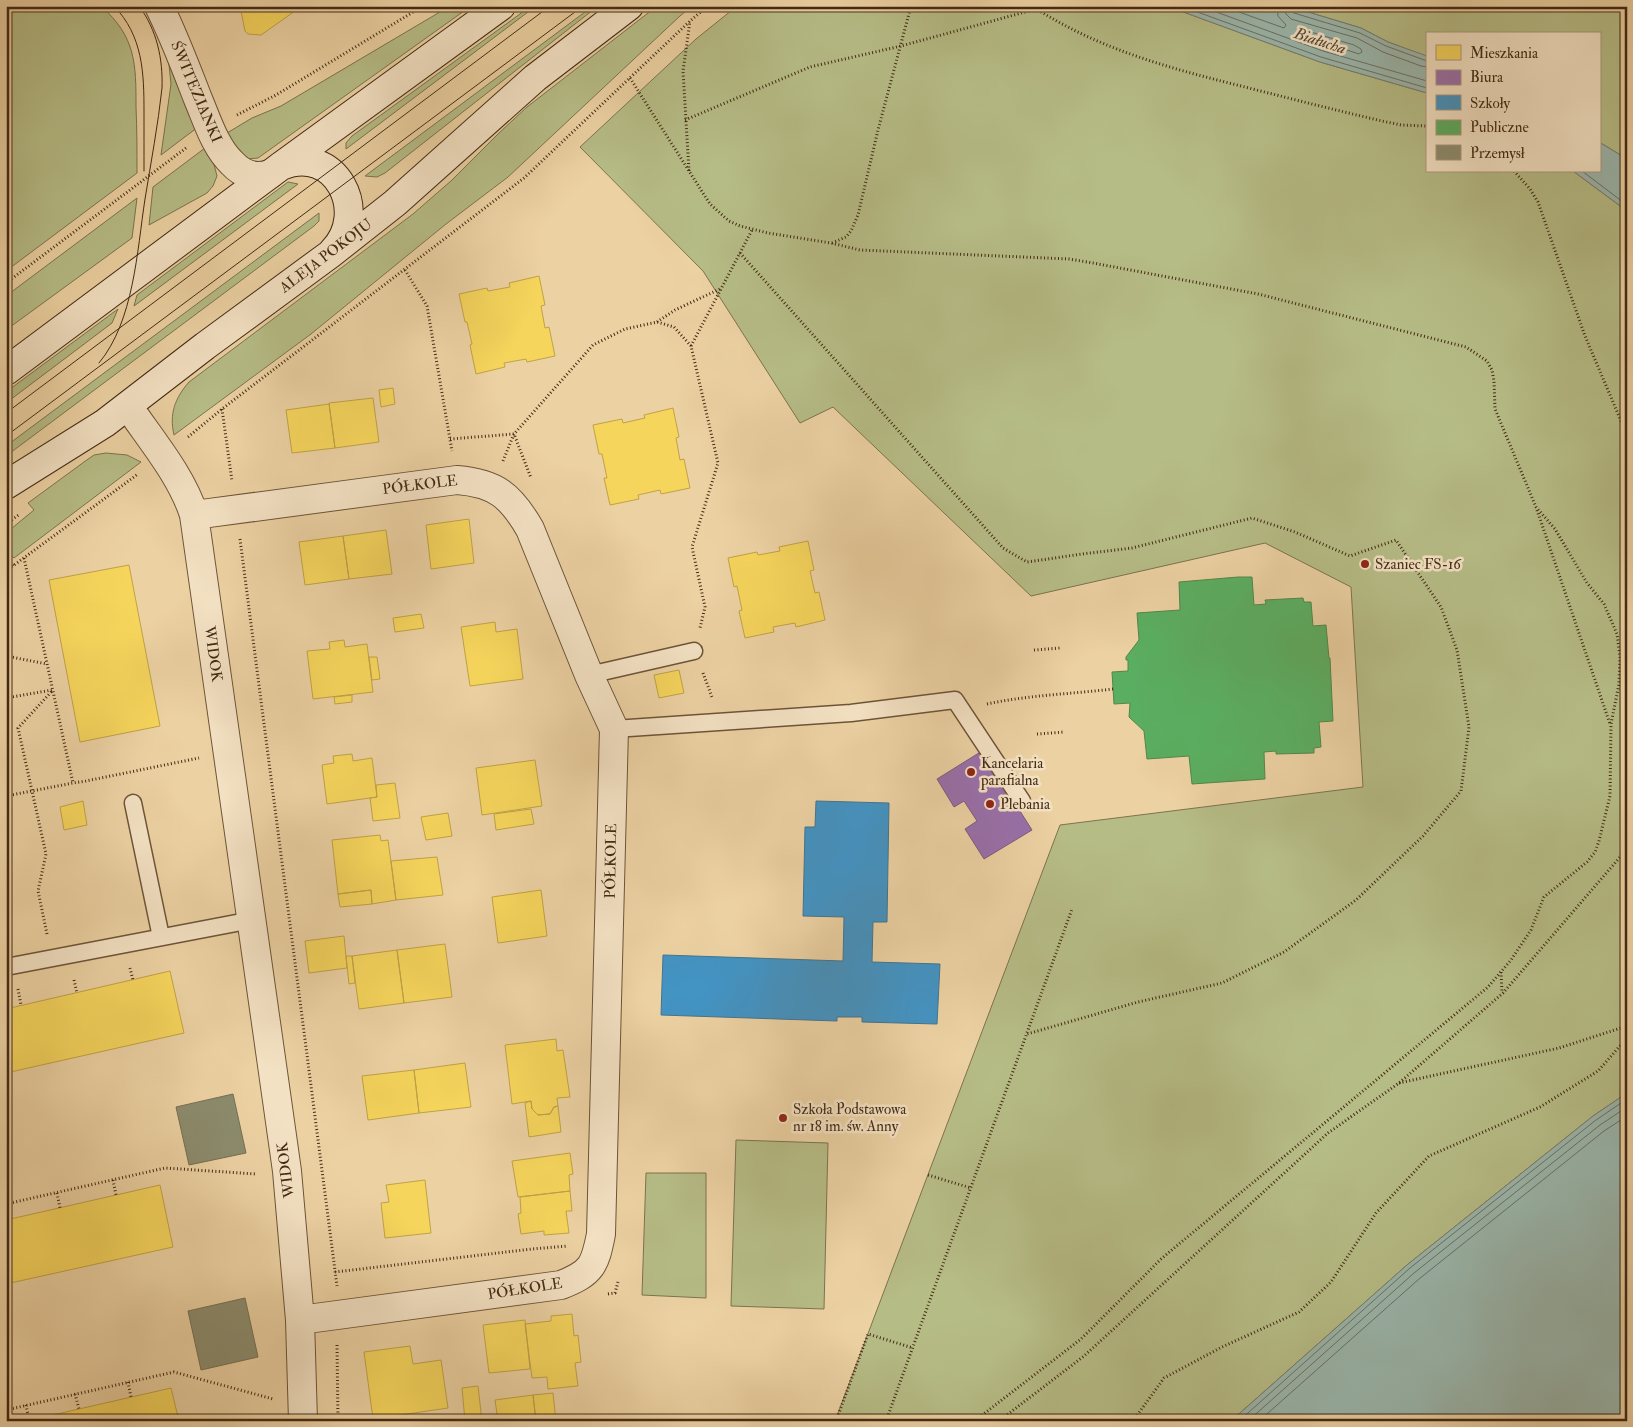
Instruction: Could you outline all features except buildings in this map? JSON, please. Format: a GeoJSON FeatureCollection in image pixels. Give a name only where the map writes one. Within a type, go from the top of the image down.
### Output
{"type":"FeatureCollection","features":[{"type":"Feature","properties":{"kind":"street","name":"ŚWITEZIANKI"},"geometry":{"type":"LineString","coordinates":[[159,6],[170,28],[211,130],[223,152],[231,163],[242,171],[259,176],[276,170]]}},
{"type":"Feature","properties":{"kind":"street"},"geometry":{"type":"LineString","coordinates":[[6,370],[502,6]]}},
{"type":"Feature","properties":{"kind":"street","name":"ALEJA POKOJU"},"geometry":{"type":"LineString","coordinates":[[6,485],[86,435],[128,406],[205,346],[329,255],[395,204],[535,78],[629,6]]}},
{"type":"Feature","properties":{"kind":"street"},"geometry":{"type":"LineString","coordinates":[[276,170],[301,161],[316,164],[329,172],[342,185],[348,199],[347,225],[341,241],[329,255]]}},
{"type":"Feature","properties":{"kind":"street","name":"WIDOK"},"geometry":{"type":"LineString","coordinates":[[128,406],[181,484],[194,515],[287,1171],[300,1320],[303,1421]]}},
{"type":"Feature","properties":{"kind":"street","name":"PÓŁKOLE"},"geometry":{"type":"LineString","coordinates":[[194,515],[457,480],[470,481],[492,487],[507,497],[520,512],[530,529],[589,675],[614,729],[601,1234],[597,1254],[590,1269],[578,1278],[561,1285],[300,1320]]}},
{"type":"Feature","properties":{"kind":"lane"},"geometry":{"type":"LineString","coordinates":[[589,675],[694,651]]}},
{"type":"Feature","properties":{"kind":"lane"},"geometry":{"type":"LineString","coordinates":[[614,729],[851,713],[955,700],[1022,801]]}},
{"type":"Feature","properties":{"kind":"lane"},"geometry":{"type":"LineString","coordinates":[[133,803],[161,937]]}},
{"type":"Feature","properties":{"kind":"lane"},"geometry":{"type":"LineString","coordinates":[[6,967],[252,920]]}},
{"type":"Feature","properties":{"kind":"path"},"geometry":{"type":"LineString","coordinates":[[234,117],[276,95],[424,6]]}},
{"type":"Feature","properties":{"kind":"path"},"geometry":{"type":"LineString","coordinates":[[185,440],[222,409],[524,178],[708,6]]}},
{"type":"Feature","properties":{"kind":"path"},"geometry":{"type":"LineString","coordinates":[[831,243],[846,236],[851,231],[858,215],[878,130],[911,6]]}},
{"type":"Feature","properties":{"kind":"path"},"geometry":{"type":"LineString","coordinates":[[685,120],[810,67],[901,46],[1034,8],[1104,44],[1173,69],[1382,121],[1426,126]]}},
{"type":"Feature","properties":{"kind":"path"},"geometry":{"type":"LineString","coordinates":[[689,172],[683,71],[690,21]]}},
{"type":"Feature","properties":{"kind":"path"},"geometry":{"type":"LineString","coordinates":[[630,78],[710,204],[719,213],[740,226],[752,230],[831,243],[860,250],[1069,259],[1258,294],[1466,347],[1487,361],[1492,370],[1495,409],[1536,507],[1611,724]]}},
{"type":"Feature","properties":{"kind":"path"},"geometry":{"type":"LineString","coordinates":[[6,283],[189,146]]}},
{"type":"Feature","properties":{"kind":"path"},"geometry":{"type":"LineString","coordinates":[[1515,172],[1530,188],[1538,202],[1585,336],[1627,435]]}},
{"type":"Feature","properties":{"kind":"path"},"geometry":{"type":"LineString","coordinates":[[691,346],[752,230]]}},
{"type":"Feature","properties":{"kind":"path"},"geometry":{"type":"LineString","coordinates":[[740,252],[1003,548],[1027,562],[1132,548],[1252,518],[1295,532],[1350,556],[1396,540],[1441,607],[1457,650],[1469,727],[1461,791],[1423,836],[1356,900],[1284,952],[1222,982],[1138,1002],[1027,1034]]}},
{"type":"Feature","properties":{"kind":"path"},"geometry":{"type":"LineString","coordinates":[[405,270],[427,306],[457,480]]}},
{"type":"Feature","properties":{"kind":"path"},"geometry":{"type":"LineString","coordinates":[[492,487],[514,434],[593,345],[625,329],[657,322],[674,310],[722,288]]}},
{"type":"Feature","properties":{"kind":"path"},"geometry":{"type":"LineString","coordinates":[[657,322],[674,327],[691,346],[718,463],[692,547],[705,607],[694,651],[722,722]]}},
{"type":"Feature","properties":{"kind":"path"},"geometry":{"type":"LineString","coordinates":[[222,409],[286,886],[337,1288]]}},
{"type":"Feature","properties":{"kind":"path"},"geometry":{"type":"LineString","coordinates":[[450,439],[514,434]]}},
{"type":"Feature","properties":{"kind":"path"},"geometry":{"type":"LineString","coordinates":[[514,434],[532,480]]}},
{"type":"Feature","properties":{"kind":"path"},"geometry":{"type":"LineString","coordinates":[[6,571],[141,471]]}},
{"type":"Feature","properties":{"kind":"path"},"geometry":{"type":"LineString","coordinates":[[978,1421],[981,1416],[1081,1339],[1161,1259],[1488,987],[1511,960],[1531,930],[1544,897],[1587,862],[1594,852],[1599,841],[1610,796],[1611,724],[1619,684],[1620,657],[1617,634],[1604,604],[1587,583],[1555,529],[1536,507]]}},
{"type":"Feature","properties":{"kind":"path"},"geometry":{"type":"LineString","coordinates":[[6,524],[20,513]]}},
{"type":"Feature","properties":{"kind":"path"},"geometry":{"type":"LineString","coordinates":[[6,557],[14,566]]}},
{"type":"Feature","properties":{"kind":"path"},"geometry":{"type":"LineString","coordinates":[[24,558],[73,783]]}},
{"type":"Feature","properties":{"kind":"path"},"geometry":{"type":"LineString","coordinates":[[1034,650],[1060,648]]}},
{"type":"Feature","properties":{"kind":"path"},"geometry":{"type":"LineString","coordinates":[[6,656],[47,664]]}},
{"type":"Feature","properties":{"kind":"path"},"geometry":{"type":"LineString","coordinates":[[1020,697],[1113,689]]}},
{"type":"Feature","properties":{"kind":"path"},"geometry":{"type":"LineString","coordinates":[[6,698],[53,690]]}},
{"type":"Feature","properties":{"kind":"path"},"geometry":{"type":"LineString","coordinates":[[52,958],[38,891],[46,854],[18,728],[53,690]]}},
{"type":"Feature","properties":{"kind":"path"},"geometry":{"type":"LineString","coordinates":[[1037,734],[1064,732]]}},
{"type":"Feature","properties":{"kind":"path"},"geometry":{"type":"LineString","coordinates":[[6,796],[86,782],[200,758]]}},
{"type":"Feature","properties":{"kind":"path"},"geometry":{"type":"LineString","coordinates":[[1000,1421],[1084,1356],[1328,1134],[1399,1083],[1502,993],[1627,849]]}},
{"type":"Feature","properties":{"kind":"path"},"geometry":{"type":"LineString","coordinates":[[886,1421],[1072,910]]}},
{"type":"Feature","properties":{"kind":"path"},"geometry":{"type":"LineString","coordinates":[[128,962],[133,980]]}},
{"type":"Feature","properties":{"kind":"path"},"geometry":{"type":"LineString","coordinates":[[1501,972],[1502,993]]}},
{"type":"Feature","properties":{"kind":"path"},"geometry":{"type":"LineString","coordinates":[[73,974],[77,993]]}},
{"type":"Feature","properties":{"kind":"path"},"geometry":{"type":"LineString","coordinates":[[17,986],[21,1006]]}},
{"type":"Feature","properties":{"kind":"path"},"geometry":{"type":"LineString","coordinates":[[1399,1083],[1559,1048],[1627,1026]]}},
{"type":"Feature","properties":{"kind":"path"},"geometry":{"type":"LineString","coordinates":[[1133,1421],[1164,1378],[1222,1347],[1299,1312],[1331,1282],[1376,1214],[1429,1156],[1540,1107],[1598,1071],[1627,1038]]}},
{"type":"Feature","properties":{"kind":"path"},"geometry":{"type":"LineString","coordinates":[[11,1219],[7,1204],[165,1168],[265,1174]]}},
{"type":"Feature","properties":{"kind":"path"},"geometry":{"type":"LineString","coordinates":[[928,1175],[971,1188]]}},
{"type":"Feature","properties":{"kind":"path"},"geometry":{"type":"LineString","coordinates":[[113,1180],[116,1195]]}},
{"type":"Feature","properties":{"kind":"path"},"geometry":{"type":"LineString","coordinates":[[57,1193],[60,1208]]}},
{"type":"Feature","properties":{"kind":"path"},"geometry":{"type":"LineString","coordinates":[[335,1272],[532,1249],[574,1246]]}},
{"type":"Feature","properties":{"kind":"path"},"geometry":{"type":"LineString","coordinates":[[606,1294],[616,1293],[620,1274]]}},
{"type":"Feature","properties":{"kind":"path"},"geometry":{"type":"LineString","coordinates":[[836,1421],[868,1334],[913,1348]]}},
{"type":"Feature","properties":{"kind":"path"},"geometry":{"type":"LineString","coordinates":[[338,1342],[338,1421]]}},
{"type":"Feature","properties":{"kind":"path"},"geometry":{"type":"LineString","coordinates":[[6,1410],[174,1372],[279,1401]]}},
{"type":"Feature","properties":{"kind":"path"},"geometry":{"type":"LineString","coordinates":[[128,1382],[131,1397]]}},
{"type":"Feature","properties":{"kind":"path"},"geometry":{"type":"LineString","coordinates":[[76,1394],[79,1409]]}},
{"type":"Feature","properties":{"kind":"path"},"geometry":{"type":"LineString","coordinates":[[26,1405],[29,1420]]}},
{"type":"Feature","properties":{"kind":"green space"},"geometry":{"type":"Polygon","coordinates":[[[6,6],[101,6],[113,17],[127,40],[134,64],[137,173],[6,271],[6,6]]]}},
{"type":"Feature","properties":{"kind":"green space"},"geometry":{"type":"Polygon","coordinates":[[[450,6],[471,6],[258,158],[247,159],[222,136],[252,118],[281,106],[450,6]]]}},
{"type":"Feature","properties":{"kind":"green space"},"geometry":{"type":"Polygon","coordinates":[[[531,6],[536,6],[346,149],[346,143],[352,136],[531,6]]]}},
{"type":"Feature","properties":{"kind":"green space"},"geometry":{"type":"Polygon","coordinates":[[[593,6],[598,6],[385,173],[377,177],[365,176],[593,6]]]}},
{"type":"Feature","properties":{"kind":"green space"},"geometry":{"type":"Polygon","coordinates":[[[657,6],[692,6],[508,177],[446,224],[311,334],[174,435],[172,420],[174,407],[180,394],[189,382],[413,214],[452,180],[527,107],[657,6]]]}},
{"type":"Feature","properties":{"kind":"green space"},"geometry":{"type":"Polygon","coordinates":[[[737,6],[1167,6],[1320,62],[1426,93],[1426,172],[1574,172],[1627,211],[1627,1093],[1593,1116],[1407,1265],[1231,1421],[835,1421],[1060,825],[1363,787],[1351,587],[1265,543],[1031,596],[833,407],[800,423],[703,271],[580,147],[696,39],[737,6]]]}},
{"type":"Feature","properties":{"kind":"green space"},"geometry":{"type":"Polygon","coordinates":[[[1288,6],[1627,6],[1627,159],[1600,143],[1600,32],[1426,32],[1425,56],[1388,42],[1361,28],[1288,6]]]}},
{"type":"Feature","properties":{"kind":"green space"},"geometry":{"type":"Polygon","coordinates":[[[168,55],[202,124],[161,155],[171,84],[168,55]]]}},
{"type":"Feature","properties":{"kind":"green space"},"geometry":{"type":"Polygon","coordinates":[[[209,145],[217,176],[213,186],[207,193],[149,225],[153,187],[209,145]]]}},
{"type":"Feature","properties":{"kind":"green space"},"geometry":{"type":"Polygon","coordinates":[[[288,182],[298,184],[134,306],[137,295],[288,182]]]}},
{"type":"Feature","properties":{"kind":"green space"},"geometry":{"type":"Polygon","coordinates":[[[137,198],[132,238],[6,330],[6,296],[137,198]]]}},
{"type":"Feature","properties":{"kind":"green space"},"geometry":{"type":"Polygon","coordinates":[[[319,213],[319,221],[314,226],[6,456],[6,446],[319,213]]]}},
{"type":"Feature","properties":{"kind":"green space"},"geometry":{"type":"Polygon","coordinates":[[[118,309],[112,323],[6,403],[6,392],[118,309]]]}},
{"type":"Feature","properties":{"kind":"green space"},"geometry":{"type":"Polygon","coordinates":[[[106,453],[127,455],[141,462],[14,558],[6,550],[6,533],[34,510],[28,503],[94,455],[106,453]]]}},
{"type":"Feature","properties":{"kind":"green space"},"geometry":{"type":"Polygon","coordinates":[[[736,1140],[828,1143],[824,1309],[731,1306],[736,1140]]]}},
{"type":"Feature","properties":{"kind":"green space"},"geometry":{"type":"Polygon","coordinates":[[[646,1173],[706,1173],[706,1298],[642,1295],[646,1173]]]}},
{"type":"Feature","properties":{"kind":"water","name":"Białucha"},"geometry":{"type":"Polygon","coordinates":[[[1167,6],[1288,6],[1361,28],[1388,42],[1426,56],[1426,93],[1320,62],[1167,6]]]}},
{"type":"Feature","properties":{"kind":"water"},"geometry":{"type":"Polygon","coordinates":[[[1600,143],[1627,159],[1627,211],[1574,172],[1600,172],[1600,143]]]}},
{"type":"Feature","properties":{"kind":"water"},"geometry":{"type":"Polygon","coordinates":[[[1627,1093],[1627,1421],[1231,1421],[1407,1265],[1593,1116],[1627,1093]]]}},
{"type":"Feature","properties":{"kind":"tram line"},"geometry":{"type":"LineString","coordinates":[[114,6],[131,30],[140,56],[144,97],[144,171]]}},
{"type":"Feature","properties":{"kind":"tram line"},"geometry":{"type":"LineString","coordinates":[[99,363],[111,346],[120,327],[132,285],[162,88],[158,45],[150,25],[139,6]]}},
{"type":"Feature","properties":{"kind":"tram line"},"geometry":{"type":"LineString","coordinates":[[6,413],[550,6]]}},
{"type":"Feature","properties":{"kind":"tram line"},"geometry":{"type":"LineString","coordinates":[[6,436],[583,6]]}},
{"type":"Feature","properties":{"kind":"place","name":"Szaniec FS-16"},"geometry":{"type":"Point","coordinates":[1365,564]}},
{"type":"Feature","properties":{"kind":"place","name":"Kancelaria parafialna"},"geometry":{"type":"Point","coordinates":[971,772]}},
{"type":"Feature","properties":{"kind":"place","name":"Plebania"},"geometry":{"type":"Point","coordinates":[990,804]}},
{"type":"Feature","properties":{"kind":"place","name":"Szkoła Podstawowa nr 18 im. św. Anny"},"geometry":{"type":"Point","coordinates":[783,1118]}}]}
